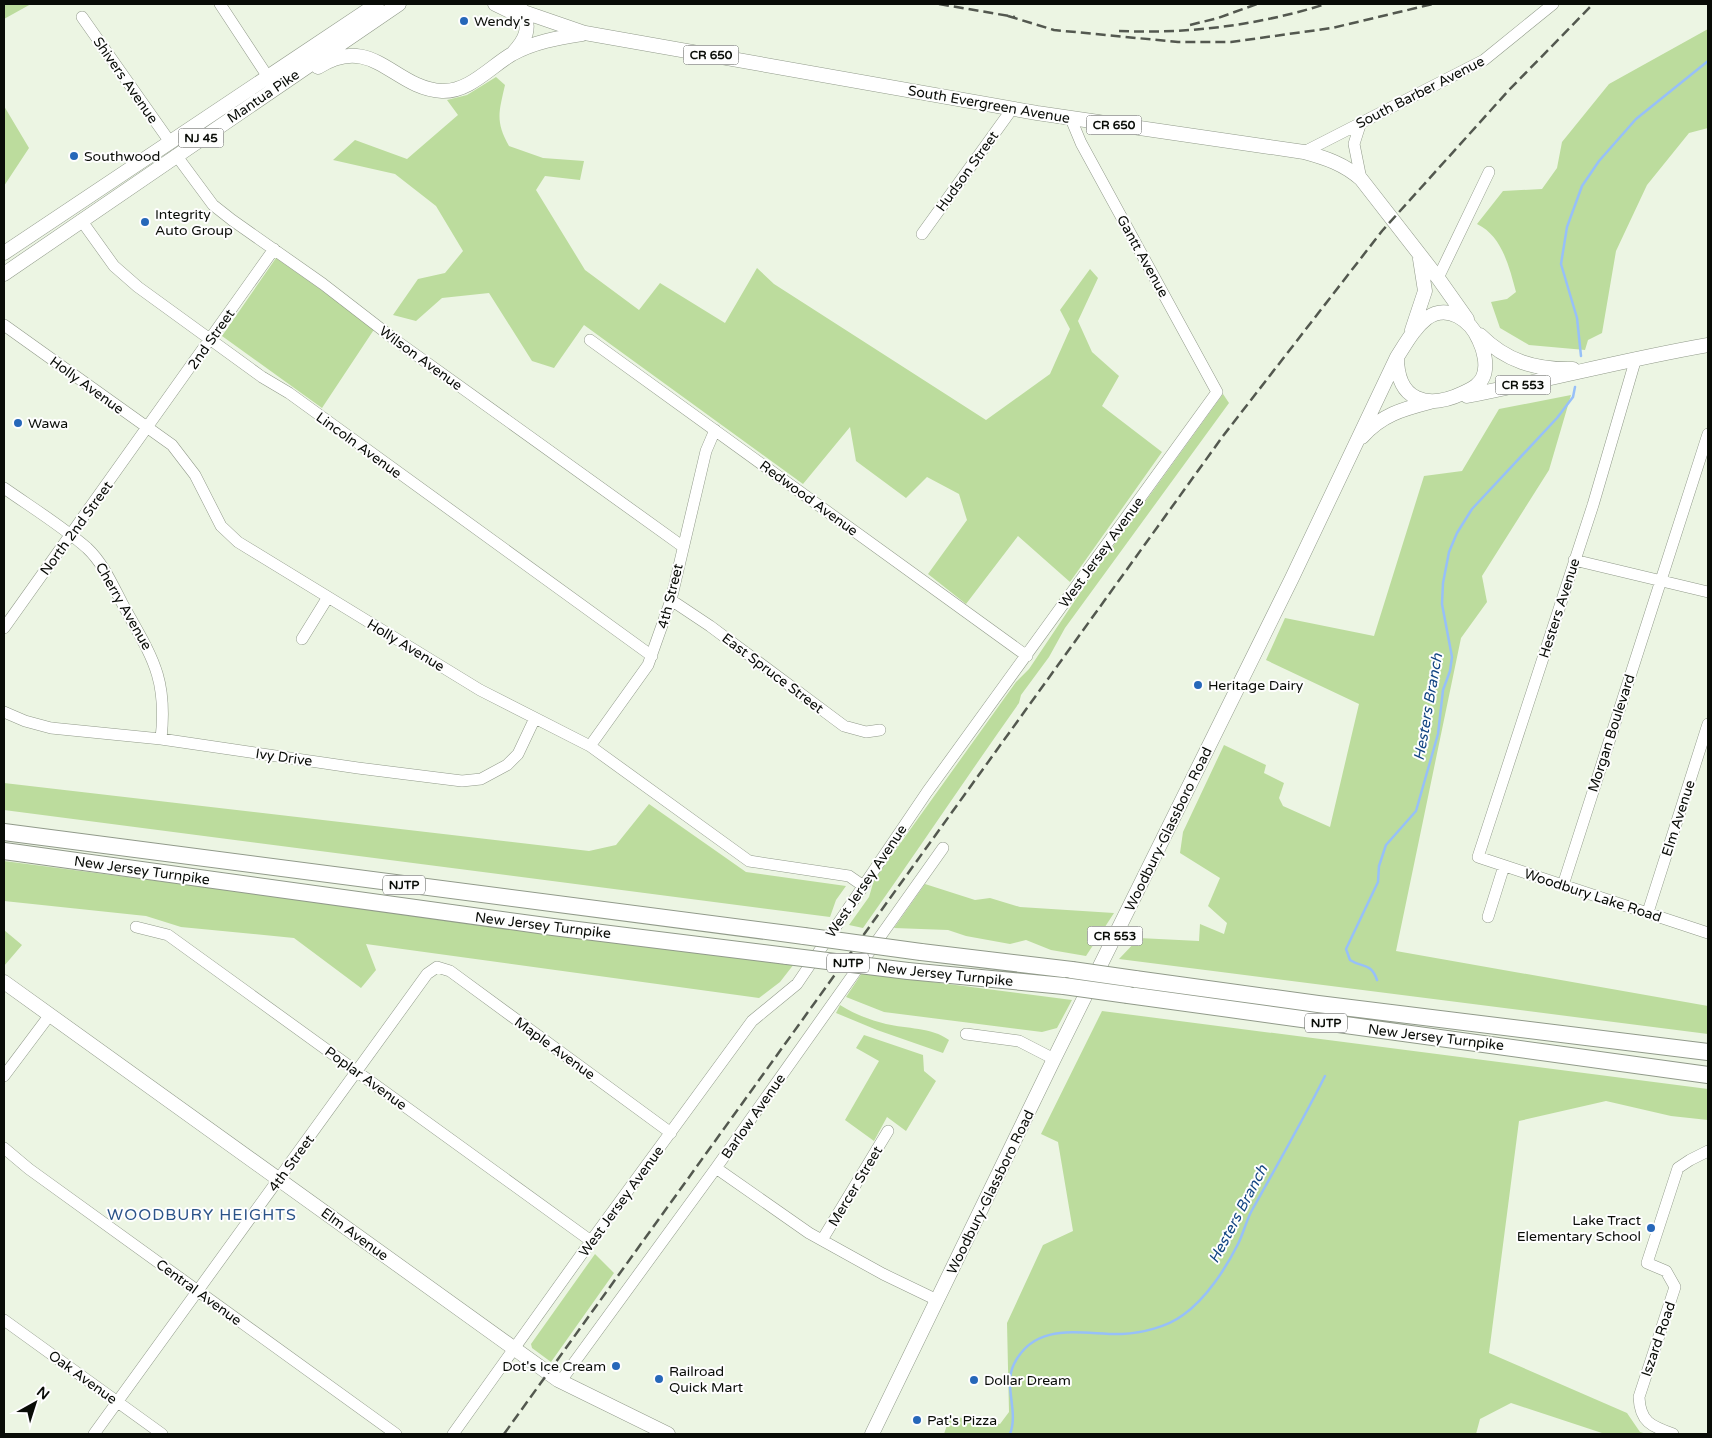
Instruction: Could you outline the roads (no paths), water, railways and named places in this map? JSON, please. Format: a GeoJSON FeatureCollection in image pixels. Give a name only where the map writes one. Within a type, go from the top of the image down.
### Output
{"type":"FeatureCollection","features":[{"type":"Feature","properties":{"kind":"highway","name":"New Jersey Turnpike"},"geometry":{"type":"LineString","coordinates":[[4,832],[1072,970],[1318,1004],[1708,1052]]}},
{"type":"Feature","properties":{"kind":"highway","name":"New Jersey Turnpike"},"geometry":{"type":"LineString","coordinates":[[4,851],[524,923],[908,971],[1064,986],[1708,1075]]}},
{"type":"Feature","properties":{"kind":"main road","name":"Mantua Pike"},"geometry":{"type":"LineString","coordinates":[[4,274],[81,220],[268,76],[377,4]]}},
{"type":"Feature","properties":{"kind":"main road","name":"Mantua Pike"},"geometry":{"type":"LineString","coordinates":[[4,253],[173,149],[240,112],[399,4]]}},
{"type":"Feature","properties":{"kind":"main road","name":"South Evergreen Avenue"},"geometry":{"type":"LineString","coordinates":[[495,4],[516,14],[519,8],[585,33],[1012,109],[1304,152],[1336,161],[1361,179],[1438,278],[1471,325],[1496,350],[1529,366],[1558,369],[1593,369]]}},
{"type":"Feature","properties":{"kind":"main road"},"geometry":{"type":"LineString","coordinates":[[512,54],[525,36],[527,25],[519,8]]}},
{"type":"Feature","properties":{"kind":"main road"},"geometry":{"type":"LineString","coordinates":[[240,112],[260,106],[320,66],[342,56],[370,59],[388,66],[409,82],[424,89],[444,91],[468,84],[512,54],[548,39],[585,33]]}},
{"type":"Feature","properties":{"kind":"main road","name":"South Evergreen Avenue"},"geometry":{"type":"LineString","coordinates":[[1408,340],[1425,291],[1424,274],[1418,252]]}},
{"type":"Feature","properties":{"kind":"main road"},"geometry":{"type":"LineString","coordinates":[[1452,314],[1471,325],[1483,351],[1485,374],[1480,384],[1446,399],[1422,400],[1406,390],[1397,374],[1397,358],[1408,340],[1422,323],[1433,315],[1452,314]]}},
{"type":"Feature","properties":{"kind":"main road","name":"South Evergreen Avenue"},"geometry":{"type":"LineString","coordinates":[[1446,399],[1554,379],[1636,358],[1708,345]]}},
{"type":"Feature","properties":{"kind":"main road","name":"Woodbury-Glassboro Road"},"geometry":{"type":"LineString","coordinates":[[872,1434],[1054,1059],[1360,439],[1367,419],[1397,358]]}},
{"type":"Feature","properties":{"kind":"main road","name":"Woodbury-Glassboro Road"},"geometry":{"type":"LineString","coordinates":[[1360,439],[1385,416],[1397,410],[1446,399]]}},
{"type":"Feature","properties":{"kind":"main road","name":"Elm Avenue"},"geometry":{"type":"LineString","coordinates":[[4,982],[560,1382],[668,1434]]}},
{"type":"Feature","properties":{"kind":"street"},"geometry":{"type":"LineString","coordinates":[[220,4],[268,76]]}},
{"type":"Feature","properties":{"kind":"street","name":"South Barber Avenue"},"geometry":{"type":"LineString","coordinates":[[1304,152],[1484,60],[1553,4]]}},
{"type":"Feature","properties":{"kind":"street","name":"Shivers Avenue"},"geometry":{"type":"LineString","coordinates":[[82,17],[173,149]]}},
{"type":"Feature","properties":{"kind":"street","name":"Hudson Street"},"geometry":{"type":"LineString","coordinates":[[922,234],[1012,109]]}},
{"type":"Feature","properties":{"kind":"street","name":"Gantt Avenue"},"geometry":{"type":"LineString","coordinates":[[1071,118],[1081,143],[1217,392]]}},
{"type":"Feature","properties":{"kind":"street"},"geometry":{"type":"LineString","coordinates":[[1361,122],[1354,144],[1354,153],[1361,179]]}},
{"type":"Feature","properties":{"kind":"street","name":"Wilson Avenue"},"geometry":{"type":"LineString","coordinates":[[173,149],[213,205],[408,349],[682,546]]}},
{"type":"Feature","properties":{"kind":"street"},"geometry":{"type":"LineString","coordinates":[[1438,278],[1489,172]]}},
{"type":"Feature","properties":{"kind":"street","name":"Lincoln Avenue"},"geometry":{"type":"LineString","coordinates":[[81,220],[114,266],[138,288],[212,339],[652,656]]}},
{"type":"Feature","properties":{"kind":"street","name":"2nd Street"},"geometry":{"type":"LineString","coordinates":[[147,428],[212,339],[274,249]]}},
{"type":"Feature","properties":{"kind":"street","name":"Holly Avenue"},"geometry":{"type":"LineString","coordinates":[[4,325],[172,445],[186,460],[221,526],[238,542],[480,690],[590,746],[748,861],[849,876],[862,885]]}},
{"type":"Feature","properties":{"kind":"street","name":"Redwood Avenue"},"geometry":{"type":"LineString","coordinates":[[590,340],[1027,656]]}},
{"type":"Feature","properties":{"kind":"street","name":"Hesters Avenue"},"geometry":{"type":"LineString","coordinates":[[1478,856],[1593,505],[1636,358]]}},
{"type":"Feature","properties":{"kind":"street","name":"West Jersey Avenue"},"geometry":{"type":"LineString","coordinates":[[453,1434],[752,1021],[797,984],[844,916],[862,885],[927,792],[1217,392]]}},
{"type":"Feature","properties":{"kind":"street","name":"North 2nd Street"},"geometry":{"type":"LineString","coordinates":[[4,628],[147,428]]}},
{"type":"Feature","properties":{"kind":"street","name":"4th Street"},"geometry":{"type":"LineString","coordinates":[[590,746],[648,665],[652,656],[671,600],[682,546],[706,451],[715,430]]}},
{"type":"Feature","properties":{"kind":"street","name":"Morgan Boulevard"},"geometry":{"type":"LineString","coordinates":[[1563,885],[1708,434]]}},
{"type":"Feature","properties":{"kind":"street","name":"Cherry Avenue"},"geometry":{"type":"LineString","coordinates":[[4,488],[89,549],[103,568],[153,658],[160,679],[164,701],[161,739]]}},
{"type":"Feature","properties":{"kind":"street"},"geometry":{"type":"LineString","coordinates":[[1574,560],[1708,592]]}},
{"type":"Feature","properties":{"kind":"street"},"geometry":{"type":"LineString","coordinates":[[302,639],[328,597]]}},
{"type":"Feature","properties":{"kind":"street","name":"East Spruce Street"},"geometry":{"type":"LineString","coordinates":[[671,600],[710,626],[844,726],[866,732],[880,730]]}},
{"type":"Feature","properties":{"kind":"street","name":"Ivy Drive"},"geometry":{"type":"LineString","coordinates":[[4,712],[25,721],[51,728],[161,739],[358,768],[473,780],[492,774],[507,765],[518,754],[536,718]]}},
{"type":"Feature","properties":{"kind":"street","name":"Elm Avenue"},"geometry":{"type":"LineString","coordinates":[[1648,912],[1708,724]]}},
{"type":"Feature","properties":{"kind":"street","name":"Barlow Avenue"},"geometry":{"type":"LineString","coordinates":[[560,1382],[716,1168],[943,848]]}},
{"type":"Feature","properties":{"kind":"street","name":"Woodbury Lake Road"},"geometry":{"type":"LineString","coordinates":[[1478,856],[1708,933]]}},
{"type":"Feature","properties":{"kind":"street"},"geometry":{"type":"LineString","coordinates":[[1488,917],[1504,866]]}},
{"type":"Feature","properties":{"kind":"street","name":"Poplar Avenue"},"geometry":{"type":"LineString","coordinates":[[136,927],[168,935],[591,1241]]}},
{"type":"Feature","properties":{"kind":"street","name":"4th Street"},"geometry":{"type":"LineString","coordinates":[[94,1434],[280,1180],[427,974],[437,967]]}},
{"type":"Feature","properties":{"kind":"street","name":"Maple Avenue"},"geometry":{"type":"LineString","coordinates":[[437,967],[450,971],[671,1133]]}},
{"type":"Feature","properties":{"kind":"street"},"geometry":{"type":"LineString","coordinates":[[4,1076],[49,1016]]}},
{"type":"Feature","properties":{"kind":"street"},"geometry":{"type":"LineString","coordinates":[[966,1034],[1019,1041],[1054,1059]]}},
{"type":"Feature","properties":{"kind":"street","name":"Mercer Street"},"geometry":{"type":"LineString","coordinates":[[822,1240],[888,1131]]}},
{"type":"Feature","properties":{"kind":"street","name":"Central Avenue"},"geometry":{"type":"LineString","coordinates":[[4,1148],[29,1169],[396,1434]]}},
{"type":"Feature","properties":{"kind":"street","name":"Iszard Road"},"geometry":{"type":"LineString","coordinates":[[1673,1434],[1658,1429],[1646,1421],[1641,1414],[1639,1397],[1675,1287],[1666,1271],[1647,1263],[1678,1168],[1708,1152]]}},
{"type":"Feature","properties":{"kind":"street"},"geometry":{"type":"LineString","coordinates":[[716,1168],[822,1240],[937,1300]]}},
{"type":"Feature","properties":{"kind":"street","name":"Oak Avenue"},"geometry":{"type":"LineString","coordinates":[[4,1320],[162,1434]]}},
{"type":"Feature","properties":{"kind":"waterway","name":"Hesters Branch"},"geometry":{"type":"LineString","coordinates":[[1581,356],[1577,318],[1561,264],[1567,227],[1582,186],[1599,161],[1636,119],[1708,61]]}},
{"type":"Feature","properties":{"kind":"waterway","name":"Hesters Branch"},"geometry":{"type":"LineString","coordinates":[[1377,980],[1372,970],[1350,960],[1346,949],[1378,882],[1379,866],[1386,845],[1416,811],[1438,734],[1443,690],[1450,671],[1452,657],[1442,604],[1443,583],[1449,552],[1457,533],[1472,509],[1557,418],[1573,397],[1575,387]]}},
{"type":"Feature","properties":{"kind":"waterway","name":"Hesters Branch"},"geometry":{"type":"LineString","coordinates":[[1010,1434],[1013,1416],[1010,1390],[1011,1372],[1023,1350],[1035,1341],[1048,1335],[1062,1333],[1122,1334],[1154,1329],[1177,1319],[1200,1301],[1233,1253],[1251,1212],[1325,1076]]}},
{"type":"Feature","properties":{"kind":"railway"},"geometry":{"type":"LineString","coordinates":[[939,4],[1015,17]]}},
{"type":"Feature","properties":{"kind":"railway"},"geometry":{"type":"LineString","coordinates":[[1190,25],[1218,18],[1257,4]]}},
{"type":"Feature","properties":{"kind":"railway"},"geometry":{"type":"LineString","coordinates":[[1119,31],[1172,31],[1250,23],[1326,4]]}},
{"type":"Feature","properties":{"kind":"railway"},"geometry":{"type":"LineString","coordinates":[[1008,16],[1054,30],[1178,42],[1231,42],[1332,28],[1433,4]]}},
{"type":"Feature","properties":{"kind":"railway"},"geometry":{"type":"LineString","coordinates":[[504,1434],[1223,436],[1382,231],[1509,90],[1593,4]]}},
{"type":"Feature","properties":{"kind":"place","name":"Wendy's"},"geometry":{"type":"Point","coordinates":[464,21]}},
{"type":"Feature","properties":{"kind":"place","name":"Southwood"},"geometry":{"type":"Point","coordinates":[74,156]}},
{"type":"Feature","properties":{"kind":"place","name":"Integrity Auto Group"},"geometry":{"type":"Point","coordinates":[145,222]}},
{"type":"Feature","properties":{"kind":"place","name":"Wawa"},"geometry":{"type":"Point","coordinates":[18,423]}},
{"type":"Feature","properties":{"kind":"place","name":"Heritage Dairy"},"geometry":{"type":"Point","coordinates":[1198,685]}},
{"type":"Feature","properties":{"kind":"place","name":"Lake Tract Elementary School"},"geometry":{"type":"Point","coordinates":[1651,1228]}},
{"type":"Feature","properties":{"kind":"place","name":"Dot's Ice Cream"},"geometry":{"type":"Point","coordinates":[616,1366]}},
{"type":"Feature","properties":{"kind":"place","name":"Railroad Quick Mart"},"geometry":{"type":"Point","coordinates":[659,1379]}},
{"type":"Feature","properties":{"kind":"place","name":"Dollar Dream"},"geometry":{"type":"Point","coordinates":[974,1380]}},
{"type":"Feature","properties":{"kind":"place","name":"Pat's Pizza"},"geometry":{"type":"Point","coordinates":[917,1420]}},
{"type":"Feature","properties":{"kind":"district","name":"WOODBURY HEIGHTS"},"geometry":{"type":"Point","coordinates":[202,1214]}}]}
